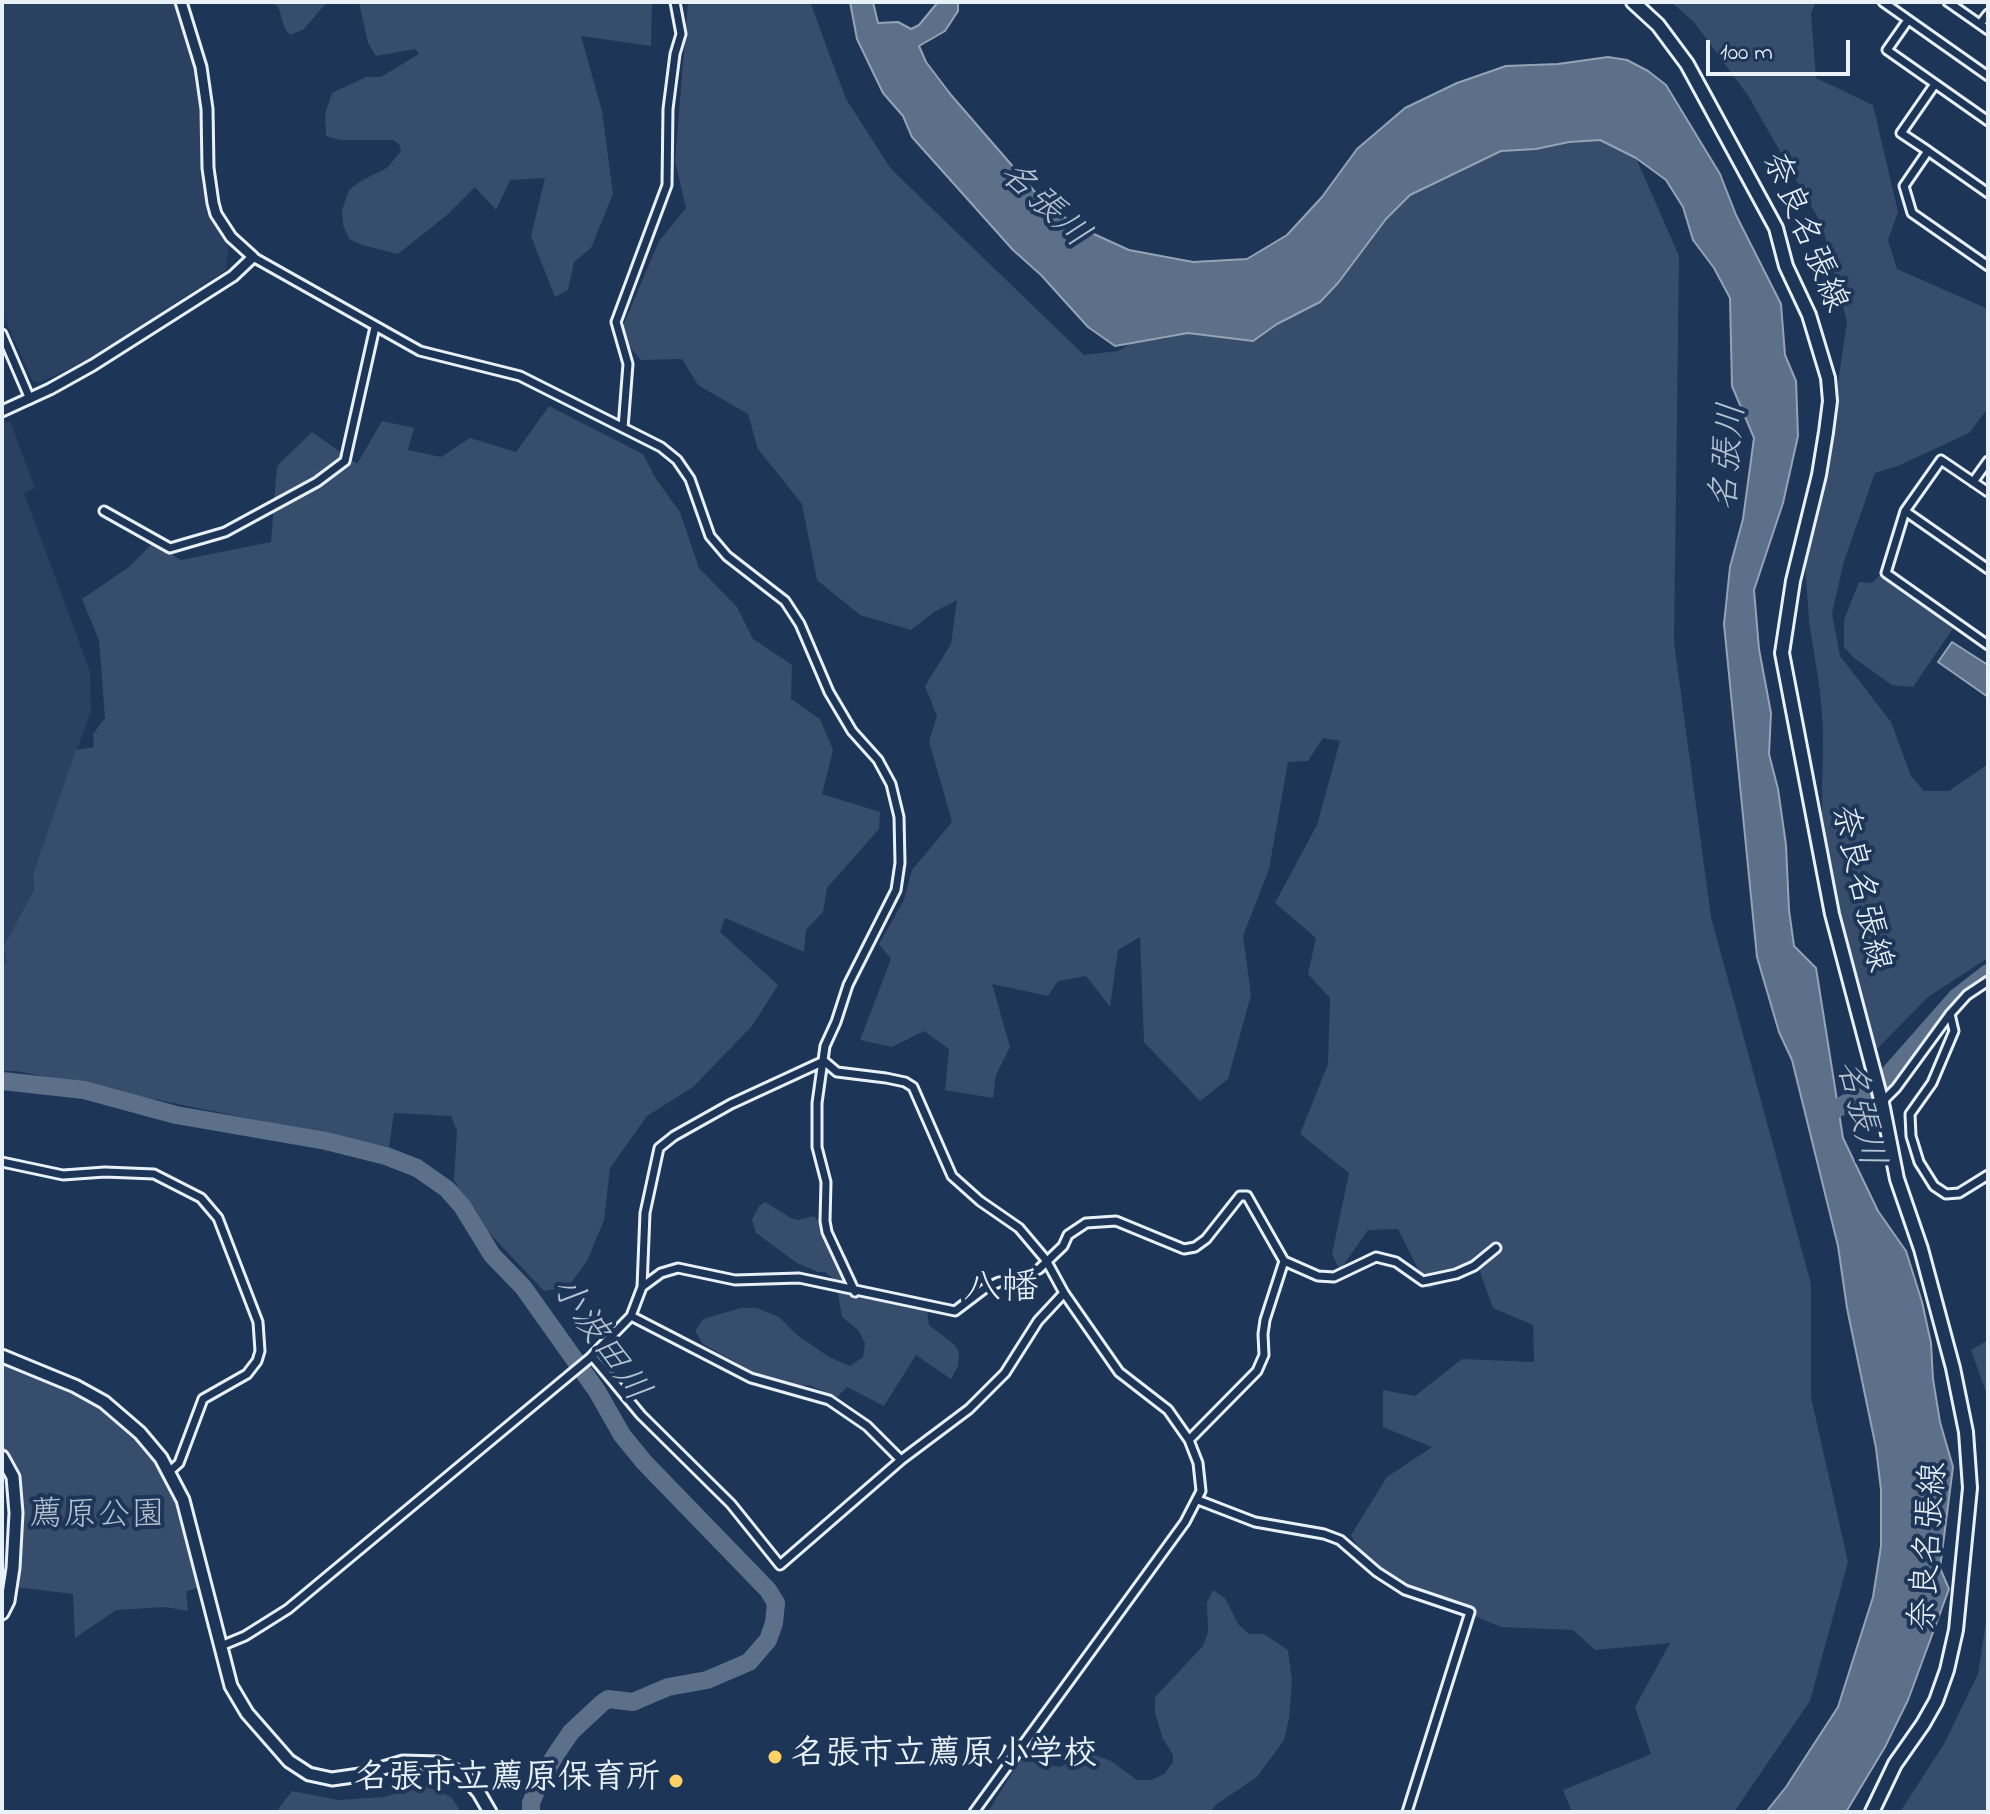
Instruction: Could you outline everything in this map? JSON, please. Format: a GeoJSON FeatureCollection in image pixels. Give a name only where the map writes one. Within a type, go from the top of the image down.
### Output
{"type":"FeatureCollection","features":[{"type":"Feature","properties":{"kind":"main road","name":"奈良名張線"},"geometry":{"type":"LineString","coordinates":[[1633,2],[1658,25],[1687,64],[1776,228],[1786,266],[1809,315],[1828,378],[1830,401],[1819,475],[1791,591],[1782,653],[1827,892],[1880,1098],[1897,1179],[1921,1249],[1953,1368],[1966,1432],[1970,1505],[1956,1630],[1947,1670],[1936,1701],[1895,1764],[1872,1812]]}},
{"type":"Feature","properties":{"kind":"main road"},"geometry":{"type":"LineString","coordinates":[[2,1356],[75,1386],[104,1402],[140,1433],[170,1471],[194,1537],[231,1686],[247,1713],[289,1761],[320,1778],[346,1778],[403,1762],[438,1763],[467,1779],[490,1812]]}},
{"type":"Feature","properties":{"kind":"main road"},"geometry":{"type":"LineString","coordinates":[[2,1457],[13,1477],[16,1513],[12,1580],[2,1613]]}},
{"type":"Feature","properties":{"kind":"street"},"geometry":{"type":"LineString","coordinates":[[181,2],[201,67],[213,203],[216,214],[231,237],[253,257],[420,351],[520,376],[661,447],[677,460],[690,479],[710,536],[727,556],[785,601],[800,624],[829,692],[852,731],[878,760],[891,784],[899,817],[900,863],[896,890],[848,985],[825,1046],[817,1118],[817,1147],[826,1182],[827,1232],[855,1292]]}},
{"type":"Feature","properties":{"kind":"street"},"geometry":{"type":"LineString","coordinates":[[623,428],[628,364],[616,322],[667,185],[668,109],[675,54],[681,34],[675,2]]}},
{"type":"Feature","properties":{"kind":"street"},"geometry":{"type":"LineString","coordinates":[[1883,2],[1988,76]]}},
{"type":"Feature","properties":{"kind":"street"},"geometry":{"type":"LineString","coordinates":[[1948,2],[1988,30]]}},
{"type":"Feature","properties":{"kind":"street"},"geometry":{"type":"LineString","coordinates":[[1980,24],[1988,14]]}},
{"type":"Feature","properties":{"kind":"street"},"geometry":{"type":"LineString","coordinates":[[1908,20],[1887,50],[1988,121]]}},
{"type":"Feature","properties":{"kind":"street"},"geometry":{"type":"LineString","coordinates":[[1935,84],[1901,133],[1988,193]]}},
{"type":"Feature","properties":{"kind":"street"},"geometry":{"type":"LineString","coordinates":[[1928,151],[1904,186],[1912,213],[1988,266]]}},
{"type":"Feature","properties":{"kind":"street"},"geometry":{"type":"LineString","coordinates":[[2,411],[93,365],[233,276],[253,257]]}},
{"type":"Feature","properties":{"kind":"street"},"geometry":{"type":"LineString","coordinates":[[104,511],[170,548],[225,532],[317,482],[345,461],[375,327]]}},
{"type":"Feature","properties":{"kind":"street"},"geometry":{"type":"LineString","coordinates":[[2,334],[30,399]]}},
{"type":"Feature","properties":{"kind":"street"},"geometry":{"type":"LineString","coordinates":[[1988,492],[1941,460],[1905,511],[1886,573],[1988,645]]}},
{"type":"Feature","properties":{"kind":"street"},"geometry":{"type":"LineString","coordinates":[[1973,482],[1988,461]]}},
{"type":"Feature","properties":{"kind":"street"},"geometry":{"type":"LineString","coordinates":[[1905,511],[1988,569]]}},
{"type":"Feature","properties":{"kind":"street"},"geometry":{"type":"LineString","coordinates":[[1880,1098],[1896,1088],[1967,995],[1988,981]]}},
{"type":"Feature","properties":{"kind":"street"},"geometry":{"type":"LineString","coordinates":[[1950,1014],[1954,1031],[1932,1083],[1910,1114],[1911,1136],[1919,1162],[1934,1186],[1946,1194],[1959,1193],[1988,1175]]}},
{"type":"Feature","properties":{"kind":"street"},"geometry":{"type":"LineString","coordinates":[[824,1061],[837,1072],[886,1078],[913,1087],[952,1176],[980,1201],[1019,1228],[1046,1260],[1064,1293],[1119,1372],[1168,1410],[1189,1440],[1200,1473],[1198,1500],[1180,1530],[974,1812]]}},
{"type":"Feature","properties":{"kind":"street"},"geometry":{"type":"LineString","coordinates":[[221,1646],[245,1636],[288,1609],[591,1357],[631,1316],[642,1287],[645,1213],[659,1148],[674,1136],[731,1104],[824,1061]]}},
{"type":"Feature","properties":{"kind":"street"},"geometry":{"type":"LineString","coordinates":[[2,1162],[50,1174],[154,1174],[201,1198],[218,1218],[258,1322],[260,1351],[247,1374],[203,1399],[179,1463],[170,1471]]}},
{"type":"Feature","properties":{"kind":"street"},"geometry":{"type":"LineString","coordinates":[[642,1287],[661,1273],[678,1268],[735,1280],[799,1278],[955,1311],[984,1289],[1039,1269],[1063,1246],[1076,1228],[1100,1220],[1116,1221],[1184,1249],[1195,1247],[1206,1239],[1240,1196],[1247,1196],[1284,1261],[1318,1276],[1334,1277],[1367,1260],[1384,1258],[1396,1262],[1423,1281],[1456,1274],[1474,1266],[1496,1248]]}},
{"type":"Feature","properties":{"kind":"street"},"geometry":{"type":"LineString","coordinates":[[1189,1440],[1257,1371],[1264,1355],[1265,1320],[1284,1261]]}},
{"type":"Feature","properties":{"kind":"street"},"geometry":{"type":"LineString","coordinates":[[591,1357],[641,1415],[731,1504],[780,1565],[901,1460],[969,1409],[1005,1373],[1038,1321],[1064,1293]]}},
{"type":"Feature","properties":{"kind":"street"},"geometry":{"type":"LineString","coordinates":[[631,1316],[751,1378],[829,1400],[867,1426],[901,1460]]}},
{"type":"Feature","properties":{"kind":"street"},"geometry":{"type":"LineString","coordinates":[[1198,1500],[1255,1522],[1324,1534],[1340,1540],[1377,1572],[1405,1590],[1470,1612],[1407,1812]]}},
{"type":"Feature","properties":{"kind":"shaded area"},"geometry":{"type":"Polygon","coordinates":[[[2,2],[173,2],[188,40],[199,85],[202,185],[209,210],[229,246],[226,270],[87,360],[39,383],[32,380],[2,312],[2,2]]]}},
{"type":"Feature","properties":{"kind":"shaded area"},"geometry":{"type":"Polygon","coordinates":[[[10,421],[35,488],[24,493],[90,671],[91,711],[33,874],[34,890],[3,947],[7,962],[2,964],[2,424],[10,421]]]}},
{"type":"Feature","properties":{"kind":"green space"},"geometry":{"type":"Polygon","coordinates":[[[268,2],[327,2],[304,29],[290,35],[278,6],[268,2]]]}},
{"type":"Feature","properties":{"kind":"green space"},"geometry":{"type":"Polygon","coordinates":[[[359,2],[652,2],[651,46],[581,36],[602,111],[613,194],[591,248],[574,262],[568,290],[555,297],[531,236],[545,178],[510,180],[496,210],[475,187],[447,215],[398,254],[349,239],[343,225],[342,210],[349,190],[387,168],[401,151],[399,144],[393,140],[340,140],[326,136],[325,114],[332,93],[366,77],[381,77],[419,54],[415,49],[376,56],[368,43],[359,2]]]}},
{"type":"Feature","properties":{"kind":"green space"},"geometry":{"type":"Polygon","coordinates":[[[688,2],[810,2],[846,99],[891,169],[1084,355],[1118,351],[1135,341],[1188,333],[1253,340],[1320,302],[1386,219],[1410,195],[1501,151],[1600,140],[1636,158],[1679,256],[1674,642],[1711,917],[1811,1284],[1811,1397],[1848,1562],[1810,1701],[1734,1812],[1572,1812],[1563,1790],[1651,1754],[1635,1707],[1670,1643],[1595,1650],[1573,1630],[1501,1627],[1372,1574],[1351,1535],[1387,1477],[1432,1447],[1383,1427],[1383,1390],[1415,1396],[1462,1359],[1534,1362],[1533,1325],[1493,1308],[1478,1266],[1428,1289],[1398,1229],[1368,1230],[1340,1270],[1332,1254],[1349,1173],[1300,1134],[1328,1064],[1330,998],[1308,974],[1316,938],[1275,903],[1317,825],[1340,741],[1323,738],[1308,761],[1288,762],[1269,869],[1243,936],[1251,995],[1228,1079],[1200,1101],[1144,1042],[1140,937],[1118,950],[1110,1007],[1086,976],[1058,981],[1048,996],[992,984],[1010,1047],[996,1075],[993,1098],[945,1090],[949,1049],[924,1031],[892,1047],[860,1040],[891,959],[879,944],[904,900],[912,870],[952,822],[929,741],[937,716],[925,686],[951,644],[957,600],[934,612],[911,630],[860,615],[817,580],[802,504],[758,449],[748,414],[698,385],[682,359],[641,360],[619,335],[659,241],[686,208],[675,161],[688,2]]]}},
{"type":"Feature","properties":{"kind":"green space"},"geometry":{"type":"Polygon","coordinates":[[[1671,2],[1816,2],[1811,13],[1816,78],[1873,105],[1898,212],[1888,240],[1897,269],[1988,309],[1988,407],[1969,433],[1900,465],[1875,473],[1844,561],[1832,613],[1840,656],[1891,722],[1911,776],[1924,791],[1949,791],[1988,764],[1988,958],[1928,997],[1876,1050],[1833,894],[1822,814],[1823,729],[1809,621],[1804,549],[1831,429],[1847,322],[1822,225],[1749,97],[1694,22],[1671,2]]]}},
{"type":"Feature","properties":{"kind":"green space"},"geometry":{"type":"Polygon","coordinates":[[[549,406],[643,454],[656,479],[680,512],[699,568],[737,607],[753,639],[792,665],[791,699],[820,719],[833,750],[822,794],[880,812],[879,829],[827,888],[823,912],[806,930],[804,952],[725,918],[720,932],[778,985],[752,1026],[693,1087],[647,1116],[610,1168],[604,1220],[587,1261],[568,1287],[544,1291],[478,1221],[454,1180],[457,1131],[451,1116],[394,1113],[389,1147],[16,1071],[2,1071],[2,964],[7,962],[3,947],[34,890],[33,874],[76,750],[94,747],[93,734],[105,718],[99,640],[82,599],[129,567],[153,543],[181,560],[271,542],[277,466],[312,432],[357,464],[382,421],[414,428],[408,450],[441,457],[470,438],[516,452],[549,406]]]}},
{"type":"Feature","properties":{"kind":"green space"},"geometry":{"type":"Polygon","coordinates":[[[1880,575],[1954,627],[1913,687],[1892,685],[1854,658],[1844,647],[1844,620],[1859,582],[1872,583],[1880,575]]]}},
{"type":"Feature","properties":{"kind":"green space"},"geometry":{"type":"Polygon","coordinates":[[[765,1202],[798,1220],[814,1216],[827,1243],[846,1256],[850,1286],[855,1291],[868,1298],[914,1304],[927,1310],[929,1325],[955,1345],[959,1352],[958,1366],[951,1379],[916,1355],[884,1406],[847,1387],[837,1397],[809,1385],[789,1387],[766,1379],[703,1344],[695,1331],[703,1319],[741,1308],[757,1308],[779,1317],[796,1334],[829,1357],[850,1366],[863,1357],[865,1343],[858,1330],[842,1317],[836,1281],[825,1272],[797,1263],[756,1233],[752,1220],[759,1206],[765,1202]]]}},
{"type":"Feature","properties":{"kind":"green space"},"geometry":{"type":"Polygon","coordinates":[[[1988,1340],[1988,1398],[1971,1350],[1988,1340]]]}},
{"type":"Feature","properties":{"kind":"green space","name":"薦原公園"},"geometry":{"type":"Polygon","coordinates":[[[2,1365],[34,1375],[104,1411],[126,1428],[156,1460],[169,1481],[198,1588],[186,1591],[188,1611],[165,1607],[116,1610],[75,1638],[73,1594],[16,1587],[16,1466],[2,1448],[2,1365]]]}},
{"type":"Feature","properties":{"kind":"green space"},"geometry":{"type":"Polygon","coordinates":[[[1213,1590],[1225,1598],[1238,1624],[1249,1634],[1264,1634],[1288,1650],[1292,1680],[1284,1740],[1257,1777],[1210,1812],[988,1812],[1020,1760],[1060,1767],[1087,1752],[1111,1761],[1137,1780],[1151,1780],[1164,1774],[1173,1762],[1173,1755],[1163,1739],[1155,1712],[1155,1697],[1203,1646],[1208,1632],[1207,1603],[1213,1590]]]}},
{"type":"Feature","properties":{"kind":"green space"},"geometry":{"type":"Polygon","coordinates":[[[1988,1609],[1988,1812],[1900,1812],[1944,1744],[1978,1674],[1988,1609]]]}},
{"type":"Feature","properties":{"kind":"green space"},"geometry":{"type":"Polygon","coordinates":[[[426,1786],[451,1797],[461,1812],[276,1812],[292,1791],[339,1800],[383,1797],[426,1786]]]}},
{"type":"Feature","properties":{"kind":"water","name":"名張川"},"geometry":{"type":"Polygon","coordinates":[[[850,2],[873,2],[878,23],[898,22],[911,29],[919,25],[938,2],[958,2],[958,11],[945,31],[919,46],[926,62],[1035,192],[1074,225],[1129,250],[1193,262],[1247,259],[1287,235],[1322,197],[1357,149],[1405,108],[1457,83],[1506,66],[1558,64],[1608,57],[1627,60],[1666,85],[1720,174],[1736,215],[1781,304],[1785,355],[1796,381],[1798,436],[1783,503],[1754,590],[1759,649],[1771,713],[1769,754],[1778,789],[1786,845],[1794,946],[1816,968],[1843,1138],[1878,1211],[1906,1251],[1922,1302],[1931,1343],[1940,1422],[1953,1467],[1940,1568],[1949,1589],[1908,1700],[1885,1747],[1846,1812],[1766,1812],[1838,1707],[1873,1597],[1881,1546],[1881,1490],[1838,1246],[1792,1060],[1779,1032],[1757,957],[1724,624],[1730,567],[1743,519],[1754,438],[1732,386],[1730,298],[1714,268],[1693,240],[1683,207],[1666,180],[1636,158],[1600,140],[1501,151],[1410,195],[1386,219],[1320,302],[1277,324],[1253,341],[1188,333],[1115,346],[1088,327],[1041,275],[1013,250],[912,137],[903,116],[883,93],[857,39],[850,2]]]}},
{"type":"Feature","properties":{"kind":"water"},"geometry":{"type":"Polygon","coordinates":[[[1952,642],[1988,665],[1988,697],[1938,662],[1952,642]]]}},
{"type":"Feature","properties":{"kind":"waterway","name":"名張川"},"geometry":{"type":"LineString","coordinates":[[1823,1117],[1883,1081],[1957,997],[1988,973]]}},
{"type":"Feature","properties":{"kind":"waterway","name":"小波田川"},"geometry":{"type":"LineString","coordinates":[[2,1081],[84,1090],[176,1115],[326,1141],[386,1156],[417,1168],[447,1189],[462,1206],[492,1255],[523,1287],[597,1391],[622,1435],[644,1462],[768,1590],[776,1603],[774,1623],[768,1640],[749,1662],[707,1680],[668,1687],[633,1702],[608,1699],[571,1732],[556,1754],[541,1779],[531,1803],[531,1812]]}},
{"type":"Feature","properties":{"kind":"place","name":"名張市立薦原小学校"},"geometry":{"type":"Point","coordinates":[775,1757]}},
{"type":"Feature","properties":{"kind":"place","name":"名張市立薦原保育所"},"geometry":{"type":"Point","coordinates":[676,1781]}},
{"type":"Feature","properties":{"kind":"district","name":"八幡"},"geometry":{"type":"Point","coordinates":[1001,1292]}}]}
